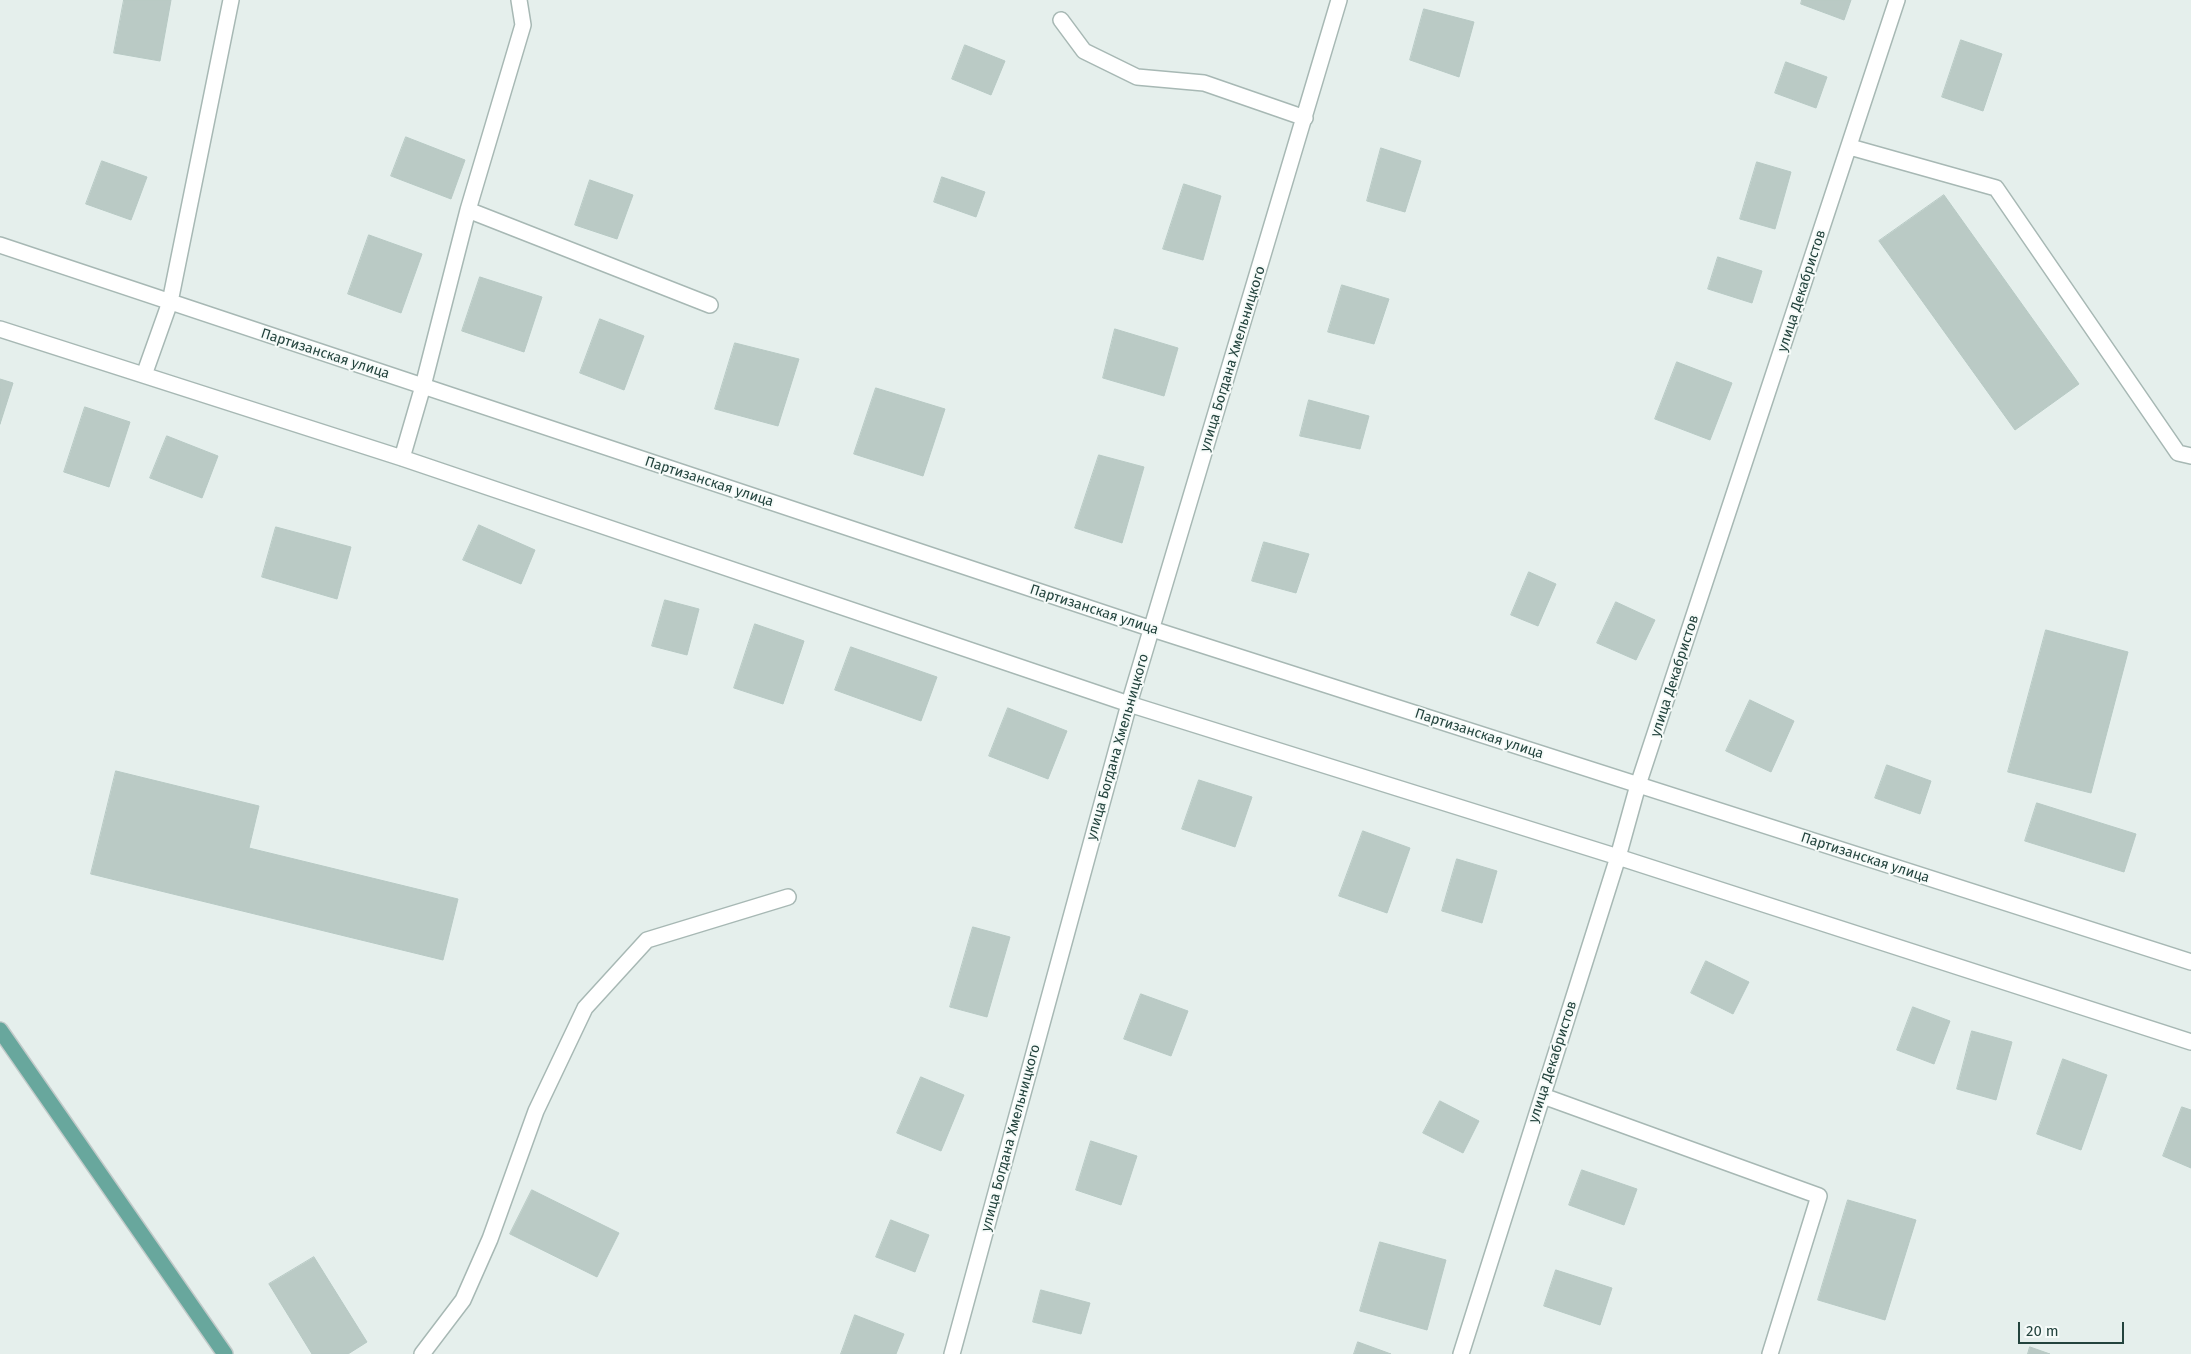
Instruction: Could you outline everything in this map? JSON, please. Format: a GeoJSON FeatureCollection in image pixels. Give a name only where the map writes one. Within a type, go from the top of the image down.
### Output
{"type":"FeatureCollection","features":[{"type":"Feature","properties":{"kind":"main road"},"geometry":{"type":"LineString","coordinates":[[0,1030],[225,1354]]}},
{"type":"Feature","properties":{"kind":"street"},"geometry":{"type":"LineString","coordinates":[[144,375],[170,302],[231,0]]}},
{"type":"Feature","properties":{"kind":"street"},"geometry":{"type":"LineString","coordinates":[[402,458],[423,386],[468,210],[523,25],[519,0]]}},
{"type":"Feature","properties":{"kind":"street","name":"улица Богдана Хмельницкого"},"geometry":{"type":"LineString","coordinates":[[952,1354],[1129,704],[1339,0]]}},
{"type":"Feature","properties":{"kind":"street","name":"улица Декабристов"},"geometry":{"type":"LineString","coordinates":[[1461,1354],[1618,857],[1638,785],[1897,0]]}},
{"type":"Feature","properties":{"kind":"street"},"geometry":{"type":"LineString","coordinates":[[1061,20],[1084,51],[1136,77],[1204,83],[1305,118]]}},
{"type":"Feature","properties":{"kind":"street"},"geometry":{"type":"LineString","coordinates":[[1850,147],[1996,188],[2178,453],[2191,456]]}},
{"type":"Feature","properties":{"kind":"street"},"geometry":{"type":"LineString","coordinates":[[468,210],[710,305]]}},
{"type":"Feature","properties":{"kind":"street","name":"Партизанская улица"},"geometry":{"type":"LineString","coordinates":[[0,245],[1152,629],[2191,962]]}},
{"type":"Feature","properties":{"kind":"street"},"geometry":{"type":"LineString","coordinates":[[0,329],[402,458],[1129,704],[1618,857],[2191,1042]]}},
{"type":"Feature","properties":{"kind":"street"},"geometry":{"type":"LineString","coordinates":[[422,1354],[463,1300],[490,1239],[536,1111],[585,1008],[647,940],[788,897]]}},
{"type":"Feature","properties":{"kind":"street"},"geometry":{"type":"LineString","coordinates":[[1543,1096],[1819,1196],[1770,1354]]}},
{"type":"Feature","properties":{"kind":"building"},"geometry":{"type":"Polygon","coordinates":[[[124,0],[171,0],[160,61],[114,53],[124,0]]]}},
{"type":"Feature","properties":{"kind":"building"},"geometry":{"type":"Polygon","coordinates":[[[1802,0],[1851,0],[1844,20],[1801,4],[1802,0]]]}},
{"type":"Feature","properties":{"kind":"building"},"geometry":{"type":"Polygon","coordinates":[[[1424,9],[1474,22],[1459,77],[1410,60],[1424,9]]]}},
{"type":"Feature","properties":{"kind":"building"},"geometry":{"type":"Polygon","coordinates":[[[1961,40],[2002,54],[1983,111],[1942,97],[1961,40]]]}},
{"type":"Feature","properties":{"kind":"building"},"geometry":{"type":"Polygon","coordinates":[[[965,45],[1005,61],[991,95],[952,79],[965,45]]]}},
{"type":"Feature","properties":{"kind":"building"},"geometry":{"type":"Polygon","coordinates":[[[1786,62],[1827,77],[1816,108],[1775,93],[1786,62]]]}},
{"type":"Feature","properties":{"kind":"building"},"geometry":{"type":"Polygon","coordinates":[[[406,137],[465,160],[451,199],[391,176],[406,137]]]}},
{"type":"Feature","properties":{"kind":"building"},"geometry":{"type":"Polygon","coordinates":[[[1381,148],[1421,161],[1405,212],[1367,201],[1381,148]]]}},
{"type":"Feature","properties":{"kind":"building"},"geometry":{"type":"Polygon","coordinates":[[[102,161],[147,177],[131,220],[86,204],[102,161]]]}},
{"type":"Feature","properties":{"kind":"building"},"geometry":{"type":"Polygon","coordinates":[[[1757,162],[1791,172],[1775,229],[1740,219],[1757,162]]]}},
{"type":"Feature","properties":{"kind":"building"},"geometry":{"type":"Polygon","coordinates":[[[942,177],[985,192],[976,217],[934,202],[942,177]]]}},
{"type":"Feature","properties":{"kind":"building"},"geometry":{"type":"Polygon","coordinates":[[[590,180],[633,195],[617,239],[575,225],[590,180]]]}},
{"type":"Feature","properties":{"kind":"building"},"geometry":{"type":"Polygon","coordinates":[[[1184,184],[1221,196],[1203,260],[1163,249],[1184,184]]]}},
{"type":"Feature","properties":{"kind":"building"},"geometry":{"type":"Polygon","coordinates":[[[1944,195],[2079,384],[2015,430],[1879,241],[1944,195]]]}},
{"type":"Feature","properties":{"kind":"building"},"geometry":{"type":"Polygon","coordinates":[[[369,235],[422,254],[401,313],[348,294],[369,235]]]}},
{"type":"Feature","properties":{"kind":"building"},"geometry":{"type":"Polygon","coordinates":[[[1718,257],[1762,271],[1752,303],[1708,289],[1718,257]]]}},
{"type":"Feature","properties":{"kind":"building"},"geometry":{"type":"Polygon","coordinates":[[[480,277],[542,297],[524,352],[462,331],[480,277]]]}},
{"type":"Feature","properties":{"kind":"building"},"geometry":{"type":"Polygon","coordinates":[[[1342,285],[1389,299],[1374,344],[1328,332],[1342,285]]]}},
{"type":"Feature","properties":{"kind":"building"},"geometry":{"type":"Polygon","coordinates":[[[600,319],[644,336],[624,390],[580,373],[600,319]]]}},
{"type":"Feature","properties":{"kind":"building"},"geometry":{"type":"Polygon","coordinates":[[[1115,329],[1178,348],[1164,396],[1103,378],[1115,329]]]}},
{"type":"Feature","properties":{"kind":"building"},"geometry":{"type":"Polygon","coordinates":[[[735,343],[799,359],[778,426],[715,409],[735,343]]]}},
{"type":"Feature","properties":{"kind":"building"},"geometry":{"type":"Polygon","coordinates":[[[1677,362],[1732,383],[1710,440],[1655,419],[1677,362]]]}},
{"type":"Feature","properties":{"kind":"building"},"geometry":{"type":"Polygon","coordinates":[[[0,379],[13,383],[0,424],[0,379]]]}},
{"type":"Feature","properties":{"kind":"building"},"geometry":{"type":"Polygon","coordinates":[[[876,388],[945,409],[923,476],[854,454],[876,388]]]}},
{"type":"Feature","properties":{"kind":"building"},"geometry":{"type":"Polygon","coordinates":[[[1309,400],[1369,416],[1360,449],[1300,436],[1309,400]]]}},
{"type":"Feature","properties":{"kind":"building"},"geometry":{"type":"Polygon","coordinates":[[[85,407],[130,422],[109,487],[64,472],[85,407]]]}},
{"type":"Feature","properties":{"kind":"building"},"geometry":{"type":"Polygon","coordinates":[[[167,436],[218,456],[202,498],[150,478],[167,436]]]}},
{"type":"Feature","properties":{"kind":"building"},"geometry":{"type":"Polygon","coordinates":[[[1099,455],[1144,467],[1122,543],[1075,528],[1099,455]]]}},
{"type":"Feature","properties":{"kind":"building"},"geometry":{"type":"Polygon","coordinates":[[[479,525],[535,550],[521,584],[463,560],[479,525]]]}},
{"type":"Feature","properties":{"kind":"building"},"geometry":{"type":"Polygon","coordinates":[[[276,527],[351,547],[337,599],[262,577],[276,527]]]}},
{"type":"Feature","properties":{"kind":"building"},"geometry":{"type":"Polygon","coordinates":[[[1264,542],[1309,554],[1296,593],[1252,581],[1264,542]]]}},
{"type":"Feature","properties":{"kind":"building"},"geometry":{"type":"Polygon","coordinates":[[[1529,572],[1556,584],[1538,626],[1511,615],[1529,572]]]}},
{"type":"Feature","properties":{"kind":"building"},"geometry":{"type":"Polygon","coordinates":[[[665,600],[699,609],[687,655],[652,646],[665,600]]]}},
{"type":"Feature","properties":{"kind":"building"},"geometry":{"type":"Polygon","coordinates":[[[1616,602],[1655,620],[1636,660],[1597,643],[1616,602]]]}},
{"type":"Feature","properties":{"kind":"building"},"geometry":{"type":"Polygon","coordinates":[[[755,624],[804,641],[783,704],[734,688],[755,624]]]}},
{"type":"Feature","properties":{"kind":"building"},"geometry":{"type":"Polygon","coordinates":[[[2046,630],[2128,652],[2091,793],[2008,772],[2046,630]]]}},
{"type":"Feature","properties":{"kind":"building"},"geometry":{"type":"Polygon","coordinates":[[[851,647],[937,677],[921,721],[835,690],[851,647]]]}},
{"type":"Feature","properties":{"kind":"building"},"geometry":{"type":"Polygon","coordinates":[[[1750,700],[1794,721],[1771,772],[1726,751],[1750,700]]]}},
{"type":"Feature","properties":{"kind":"building"},"geometry":{"type":"Polygon","coordinates":[[[1008,708],[1067,731],[1048,779],[989,756],[1008,708]]]}},
{"type":"Feature","properties":{"kind":"building"},"geometry":{"type":"Polygon","coordinates":[[[1887,765],[1931,781],[1920,814],[1875,798],[1887,765]]]}},
{"type":"Feature","properties":{"kind":"building"},"geometry":{"type":"Polygon","coordinates":[[[116,771],[259,806],[249,848],[458,899],[443,960],[91,874],[116,771]]]}},
{"type":"Feature","properties":{"kind":"building"},"geometry":{"type":"Polygon","coordinates":[[[1199,780],[1252,797],[1235,847],[1182,829],[1199,780]]]}},
{"type":"Feature","properties":{"kind":"building"},"geometry":{"type":"Polygon","coordinates":[[[2037,803],[2136,834],[2124,872],[2025,841],[2037,803]]]}},
{"type":"Feature","properties":{"kind":"building"},"geometry":{"type":"Polygon","coordinates":[[[1363,831],[1410,848],[1387,913],[1339,896],[1363,831]]]}},
{"type":"Feature","properties":{"kind":"building"},"geometry":{"type":"Polygon","coordinates":[[[1457,859],[1497,871],[1482,923],[1442,911],[1457,859]]]}},
{"type":"Feature","properties":{"kind":"building"},"geometry":{"type":"Polygon","coordinates":[[[973,927],[1010,937],[987,1017],[950,1007],[973,927]]]}},
{"type":"Feature","properties":{"kind":"building"},"geometry":{"type":"Polygon","coordinates":[[[1706,961],[1749,982],[1733,1014],[1691,993],[1706,961]]]}},
{"type":"Feature","properties":{"kind":"building"},"geometry":{"type":"Polygon","coordinates":[[[1141,994],[1188,1011],[1171,1056],[1124,1039],[1141,994]]]}},
{"type":"Feature","properties":{"kind":"building"},"geometry":{"type":"Polygon","coordinates":[[[1913,1007],[1950,1021],[1934,1064],[1897,1050],[1913,1007]]]}},
{"type":"Feature","properties":{"kind":"building"},"geometry":{"type":"Polygon","coordinates":[[[1972,1031],[2012,1042],[1996,1100],[1957,1089],[1972,1031]]]}},
{"type":"Feature","properties":{"kind":"building"},"geometry":{"type":"Polygon","coordinates":[[[2063,1059],[2107,1075],[2081,1150],[2037,1134],[2063,1059]]]}},
{"type":"Feature","properties":{"kind":"building"},"geometry":{"type":"Polygon","coordinates":[[[921,1077],[964,1095],[941,1151],[897,1133],[921,1077]]]}},
{"type":"Feature","properties":{"kind":"building"},"geometry":{"type":"Polygon","coordinates":[[[1440,1101],[1479,1121],[1463,1153],[1423,1133],[1440,1101]]]}},
{"type":"Feature","properties":{"kind":"building"},"geometry":{"type":"Polygon","coordinates":[[[2182,1107],[2191,1110],[2191,1168],[2163,1156],[2182,1107]]]}},
{"type":"Feature","properties":{"kind":"building"},"geometry":{"type":"Polygon","coordinates":[[[1091,1141],[1137,1156],[1121,1205],[1076,1190],[1091,1141]]]}},
{"type":"Feature","properties":{"kind":"building"},"geometry":{"type":"Polygon","coordinates":[[[1582,1170],[1637,1189],[1624,1225],[1569,1205],[1582,1170]]]}},
{"type":"Feature","properties":{"kind":"building"},"geometry":{"type":"Polygon","coordinates":[[[532,1190],[619,1233],[597,1277],[510,1234],[532,1190]]]}},
{"type":"Feature","properties":{"kind":"building"},"geometry":{"type":"Polygon","coordinates":[[[1848,1200],[1916,1220],[1885,1320],[1818,1300],[1848,1200]]]}},
{"type":"Feature","properties":{"kind":"building"},"geometry":{"type":"Polygon","coordinates":[[[891,1220],[929,1235],[915,1272],[876,1257],[891,1220]]]}},
{"type":"Feature","properties":{"kind":"building"},"geometry":{"type":"Polygon","coordinates":[[[1380,1242],[1446,1260],[1427,1330],[1360,1311],[1380,1242]]]}},
{"type":"Feature","properties":{"kind":"building"},"geometry":{"type":"Polygon","coordinates":[[[314,1257],[367,1342],[348,1354],[312,1354],[269,1284],[314,1257]]]}},
{"type":"Feature","properties":{"kind":"building"},"geometry":{"type":"Polygon","coordinates":[[[1556,1270],[1612,1288],[1600,1325],[1544,1306],[1556,1270]]]}},
{"type":"Feature","properties":{"kind":"building"},"geometry":{"type":"Polygon","coordinates":[[[1041,1290],[1090,1303],[1081,1334],[1033,1322],[1041,1290]]]}},
{"type":"Feature","properties":{"kind":"building"},"geometry":{"type":"Polygon","coordinates":[[[855,1315],[904,1334],[896,1354],[841,1354],[855,1315]]]}},
{"type":"Feature","properties":{"kind":"building"},"geometry":{"type":"Polygon","coordinates":[[[1358,1342],[1391,1354],[1354,1354],[1358,1342]]]}},
{"type":"Feature","properties":{"kind":"building"},"geometry":{"type":"Polygon","coordinates":[[[2030,1347],[2050,1354],[2028,1354],[2030,1347]]]}}]}
